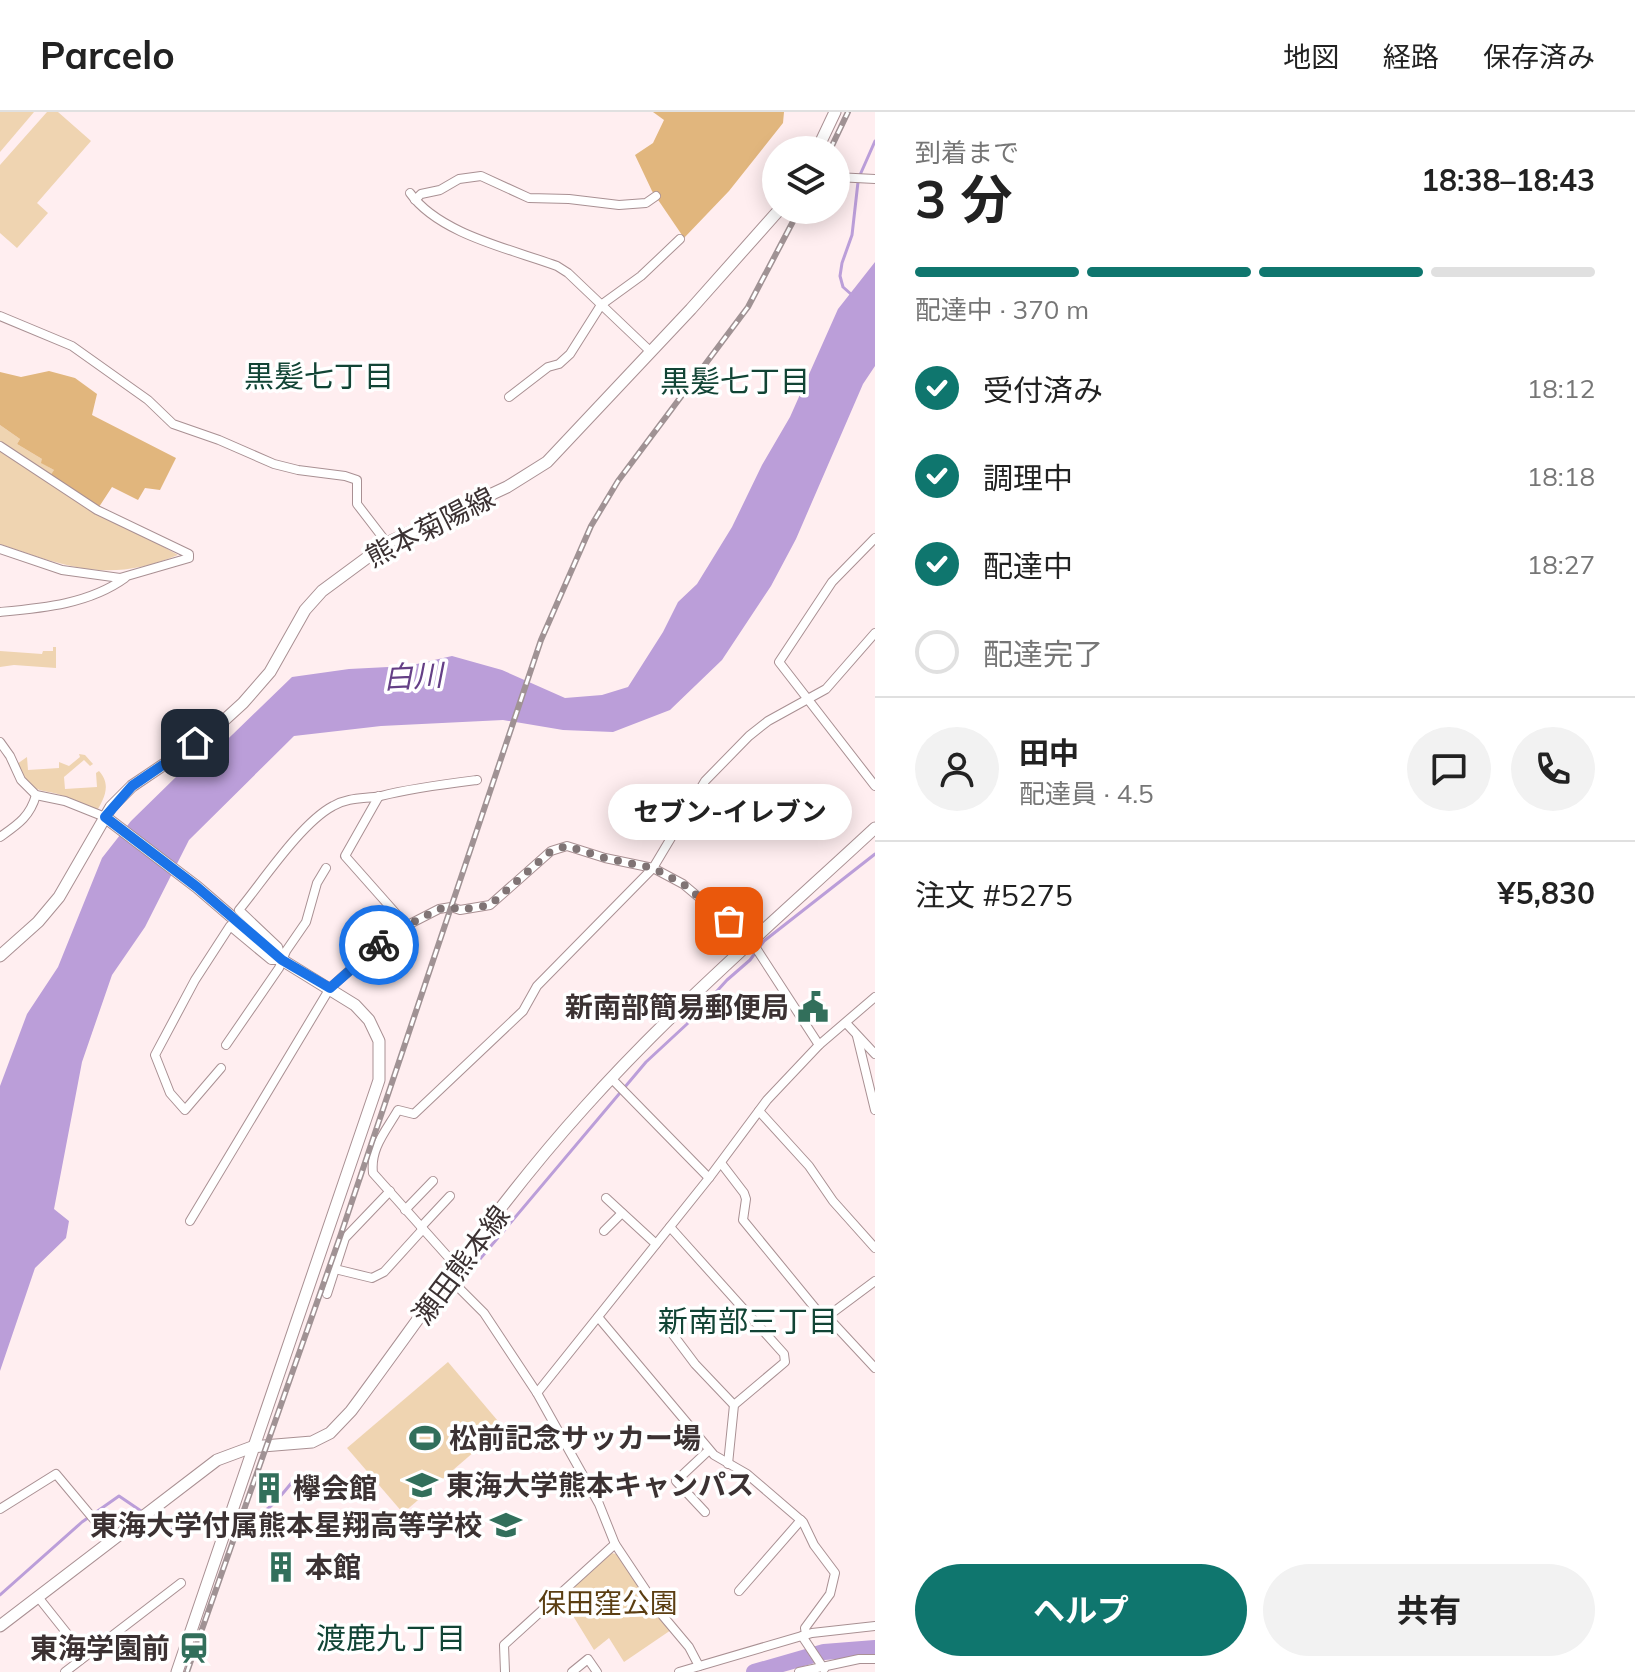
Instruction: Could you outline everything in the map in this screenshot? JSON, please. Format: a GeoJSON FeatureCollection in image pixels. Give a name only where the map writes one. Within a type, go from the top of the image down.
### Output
{"type":"FeatureCollection","features":[{"type":"Feature","properties":{"kind":"main road"},"geometry":{"type":"LineString","coordinates":[[824,136],[835,112]]}},
{"type":"Feature","properties":{"kind":"main road","name":"熊本菊陽線"},"geometry":{"type":"LineString","coordinates":[[0,956],[53,904],[105,817],[132,786],[209,734],[243,703],[270,672],[305,610],[322,591],[387,543],[533,472],[547,462],[766,224]]}},
{"type":"Feature","properties":{"kind":"main road"},"geometry":{"type":"LineString","coordinates":[[105,817],[197,887],[282,960],[355,1005],[369,1020],[379,1041],[379,1080],[177,1672]]}},
{"type":"Feature","properties":{"kind":"main road","name":"瀬田熊本線"},"geometry":{"type":"LineString","coordinates":[[0,1626],[217,1460],[252,1447],[300,1445],[330,1433],[351,1411],[550,1148],[611,1078],[669,1018],[875,828]]}},
{"type":"Feature","properties":{"kind":"street"},"geometry":{"type":"LineString","coordinates":[[651,352],[557,266],[459,231],[442,222],[412,196],[440,190],[459,179],[481,176],[529,198],[619,205],[646,203],[656,196]]}},
{"type":"Feature","properties":{"kind":"street"},"geometry":{"type":"LineString","coordinates":[[850,178],[875,179]]}},
{"type":"Feature","properties":{"kind":"street"},"geometry":{"type":"LineString","coordinates":[[509,397],[570,354],[601,305],[651,268],[680,239]]}},
{"type":"Feature","properties":{"kind":"street"},"geometry":{"type":"LineString","coordinates":[[0,316],[72,346],[148,400],[173,424],[274,464],[357,480],[357,504],[387,543]]}},
{"type":"Feature","properties":{"kind":"street"},"geometry":{"type":"LineString","coordinates":[[0,446],[97,510],[189,554],[189,558],[120,578],[62,570],[0,549]]}},
{"type":"Feature","properties":{"kind":"street"},"geometry":{"type":"LineString","coordinates":[[875,539],[832,582],[779,662],[875,786]]}},
{"type":"Feature","properties":{"kind":"street"},"geometry":{"type":"LineString","coordinates":[[0,612],[65,604],[110,588],[126,576]]}},
{"type":"Feature","properties":{"kind":"street"},"geometry":{"type":"LineString","coordinates":[[458,1268],[373,1173],[376,1146],[398,1110],[414,1114],[523,1011],[537,986],[653,868],[705,781],[768,721],[826,689],[875,633]]}},
{"type":"Feature","properties":{"kind":"street"},"geometry":{"type":"LineString","coordinates":[[0,742],[21,780],[36,795],[65,801],[105,817]]}},
{"type":"Feature","properties":{"kind":"street"},"geometry":{"type":"LineString","coordinates":[[282,960],[278,947],[239,910],[310,823],[332,806],[355,797],[477,780]]}},
{"type":"Feature","properties":{"kind":"street"},"geometry":{"type":"LineString","coordinates":[[0,837],[21,823],[31,810],[36,795]]}},
{"type":"Feature","properties":{"kind":"street"},"geometry":{"type":"LineString","coordinates":[[379,796],[345,856],[407,926]]}},
{"type":"Feature","properties":{"kind":"street"},"geometry":{"type":"LineString","coordinates":[[190,1221],[330,988],[407,926],[439,909],[451,907],[460,910],[490,905],[551,851],[567,846],[653,868],[683,884],[752,942],[819,1045]]}},
{"type":"Feature","properties":{"kind":"street"},"geometry":{"type":"LineString","coordinates":[[226,1045],[306,922],[317,883],[326,868]]}},
{"type":"Feature","properties":{"kind":"street"},"geometry":{"type":"LineString","coordinates":[[221,1068],[185,1110],[170,1093],[155,1055],[195,980],[230,926],[271,960],[282,960]]}},
{"type":"Feature","properties":{"kind":"street"},"geometry":{"type":"LineString","coordinates":[[537,1393],[759,1111],[819,1045],[875,997]]}},
{"type":"Feature","properties":{"kind":"street"},"geometry":{"type":"LineString","coordinates":[[846,1023],[875,1054]]}},
{"type":"Feature","properties":{"kind":"street"},"geometry":{"type":"LineString","coordinates":[[857,1036],[875,1110]]}},
{"type":"Feature","properties":{"kind":"street"},"geometry":{"type":"LineString","coordinates":[[611,1078],[709,1178]]}},
{"type":"Feature","properties":{"kind":"street"},"geometry":{"type":"LineString","coordinates":[[759,1111],[809,1166],[833,1201],[875,1248]]}},
{"type":"Feature","properties":{"kind":"street"},"geometry":{"type":"LineString","coordinates":[[721,1163],[744,1193],[743,1220],[824,1319],[834,1324],[875,1368]]}},
{"type":"Feature","properties":{"kind":"street"},"geometry":{"type":"LineString","coordinates":[[405,1210],[433,1181]]}},
{"type":"Feature","properties":{"kind":"street"},"geometry":{"type":"LineString","coordinates":[[327,1294],[345,1238],[390,1191]]}},
{"type":"Feature","properties":{"kind":"street"},"geometry":{"type":"LineString","coordinates":[[335,1269],[372,1278],[384,1272],[450,1196]]}},
{"type":"Feature","properties":{"kind":"street"},"geometry":{"type":"LineString","coordinates":[[606,1198],[656,1244]]}},
{"type":"Feature","properties":{"kind":"street"},"geometry":{"type":"LineString","coordinates":[[604,1231],[622,1213]]}},
{"type":"Feature","properties":{"kind":"street"},"geometry":{"type":"LineString","coordinates":[[670,1227],[784,1354],[785,1362],[734,1405],[728,1464]]}},
{"type":"Feature","properties":{"kind":"street"},"geometry":{"type":"LineString","coordinates":[[450,1279],[484,1313],[537,1393],[599,1504],[615,1544],[663,1616],[689,1647],[699,1666]]}},
{"type":"Feature","properties":{"kind":"street"},"geometry":{"type":"LineString","coordinates":[[824,1319],[875,1281]]}},
{"type":"Feature","properties":{"kind":"street"},"geometry":{"type":"LineString","coordinates":[[598,1317],[709,1450],[747,1474],[801,1520],[835,1573],[830,1594],[805,1628],[804,1635],[823,1668]]}},
{"type":"Feature","properties":{"kind":"street"},"geometry":{"type":"LineString","coordinates":[[665,1324],[695,1364],[734,1405]]}},
{"type":"Feature","properties":{"kind":"street"},"geometry":{"type":"LineString","coordinates":[[705,1512],[676,1481],[709,1450]]}},
{"type":"Feature","properties":{"kind":"street"},"geometry":{"type":"LineString","coordinates":[[0,1509],[56,1474],[112,1541]]}},
{"type":"Feature","properties":{"kind":"street"},"geometry":{"type":"LineString","coordinates":[[739,1591],[801,1520]]}},
{"type":"Feature","properties":{"kind":"street"},"geometry":{"type":"LineString","coordinates":[[505,1672],[504,1645],[615,1544]]}},
{"type":"Feature","properties":{"kind":"street"},"geometry":{"type":"LineString","coordinates":[[65,1672],[181,1583]]}},
{"type":"Feature","properties":{"kind":"street"},"geometry":{"type":"LineString","coordinates":[[38,1597],[85,1656]]}},
{"type":"Feature","properties":{"kind":"street"},"geometry":{"type":"LineString","coordinates":[[679,1672],[804,1635],[875,1626]]}},
{"type":"Feature","properties":{"kind":"street"},"geometry":{"type":"LineString","coordinates":[[572,1672],[588,1659],[597,1672]]}},
{"type":"Feature","properties":{"kind":"street"},"geometry":{"type":"LineString","coordinates":[[799,1672],[859,1659],[875,1659]]}},
{"type":"Feature","properties":{"kind":"green space"},"geometry":{"type":"Polygon","coordinates":[[[0,112],[34,112],[0,152],[0,112]]]}},
{"type":"Feature","properties":{"kind":"green space"},"geometry":{"type":"Polygon","coordinates":[[[47,112],[58,112],[91,141],[37,203],[48,213],[17,248],[0,233],[0,165],[47,112]]]}},
{"type":"Feature","properties":{"kind":"green space"},"geometry":{"type":"Polygon","coordinates":[[[0,425],[20,439],[17,444],[54,470],[53,474],[122,524],[178,555],[130,569],[88,569],[47,560],[0,544],[0,425]]]}},
{"type":"Feature","properties":{"kind":"green space"},"geometry":{"type":"Polygon","coordinates":[[[56,647],[56,668],[0,667],[0,651],[42,654],[43,651],[53,651],[56,647]]]}},
{"type":"Feature","properties":{"kind":"green space"},"geometry":{"type":"Polygon","coordinates":[[[79,754],[85,755],[93,764],[90,766],[84,760],[64,777],[65,789],[97,787],[96,773],[99,771],[106,787],[95,814],[71,798],[32,786],[17,764],[27,757],[28,770],[59,768],[59,762],[69,766],[80,757],[79,754]]]}},
{"type":"Feature","properties":{"kind":"green space","name":"松前記念サッカー場"},"geometry":{"type":"Polygon","coordinates":[[[448,1362],[503,1427],[403,1513],[347,1448],[448,1362]]]}},
{"type":"Feature","properties":{"kind":"green space","name":"保田窪公園"},"geometry":{"type":"Polygon","coordinates":[[[611,1553],[617,1554],[671,1630],[624,1662],[609,1638],[594,1650],[562,1598],[611,1553]]]}},
{"type":"Feature","properties":{"kind":"shaded area"},"geometry":{"type":"Polygon","coordinates":[[[653,112],[784,112],[783,123],[773,136],[762,136],[762,149],[729,191],[684,238],[652,191],[635,155],[653,143],[664,120],[653,112]]]}},
{"type":"Feature","properties":{"kind":"shaded area"},"geometry":{"type":"Polygon","coordinates":[[[49,371],[75,378],[97,394],[92,415],[176,458],[160,490],[145,488],[138,500],[112,487],[97,510],[47,481],[54,470],[17,444],[20,439],[0,425],[0,372],[21,377],[49,371]]]}},
{"type":"Feature","properties":{"kind":"water","name":"白川"},"geometry":{"type":"Polygon","coordinates":[[[875,262],[875,366],[863,384],[796,539],[771,586],[722,660],[670,710],[613,732],[563,730],[503,720],[381,726],[294,736],[189,840],[145,927],[112,975],[82,1062],[54,1209],[69,1221],[66,1238],[35,1268],[0,1371],[0,1086],[27,1014],[58,967],[102,858],[131,821],[177,776],[200,766],[292,677],[349,669],[408,666],[452,656],[502,670],[565,698],[602,695],[628,687],[678,602],[697,584],[732,527],[790,417],[838,309],[875,262]]]}},
{"type":"Feature","properties":{"kind":"waterway"},"geometry":{"type":"LineString","coordinates":[[860,175],[875,141]]}},
{"type":"Feature","properties":{"kind":"waterway"},"geometry":{"type":"LineString","coordinates":[[852,295],[843,287],[840,276],[852,235],[858,182]]}},
{"type":"Feature","properties":{"kind":"waterway"},"geometry":{"type":"LineString","coordinates":[[469,1272],[646,1062],[750,960],[764,941],[875,854]]}},
{"type":"Feature","properties":{"kind":"waterway"},"geometry":{"type":"LineString","coordinates":[[233,1518],[252,1517],[268,1509],[293,1481]]}},
{"type":"Feature","properties":{"kind":"waterway"},"geometry":{"type":"LineString","coordinates":[[0,1595],[82,1522],[119,1496],[144,1513]]}},
{"type":"Feature","properties":{"kind":"waterway"},"geometry":{"type":"LineString","coordinates":[[150,1518],[169,1530],[225,1517]]}},
{"type":"Feature","properties":{"kind":"waterway"},"geometry":{"type":"LineString","coordinates":[[754,1672],[824,1652],[875,1648]]}},
{"type":"Feature","properties":{"kind":"railway"},"geometry":{"type":"LineString","coordinates":[[837,136],[848,112]]}},
{"type":"Feature","properties":{"kind":"railway"},"geometry":{"type":"LineString","coordinates":[[187,1672],[341,1234],[541,640],[591,526],[618,481],[748,307],[792,224]]}},
{"type":"Feature","properties":{"kind":"way so far"},"geometry":{"type":"LineString","coordinates":[[379,945],[400,929],[439,909],[451,907],[460,910],[490,905],[551,851],[567,846],[653,868],[683,884],[729,921]]}},
{"type":"Feature","properties":{"kind":"place","name":"セブン-イレブン"},"geometry":{"type":"Point","coordinates":[729,921]}},
{"type":"Feature","properties":{"kind":"place","name":"新南部簡易郵便局"},"geometry":{"type":"Point","coordinates":[813,1007]}},
{"type":"Feature","properties":{"kind":"place","name":"松前記念サッカー場"},"geometry":{"type":"Point","coordinates":[425,1438]}},
{"type":"Feature","properties":{"kind":"place","name":"東海大学熊本キャンパス"},"geometry":{"type":"Point","coordinates":[422,1485]}},
{"type":"Feature","properties":{"kind":"place","name":"欅会館"},"geometry":{"type":"Point","coordinates":[269,1488]}},
{"type":"Feature","properties":{"kind":"place","name":"東海大学付属熊本星翔高等学校"},"geometry":{"type":"Point","coordinates":[506,1525]}},
{"type":"Feature","properties":{"kind":"place","name":"本館"},"geometry":{"type":"Point","coordinates":[281,1567]}},
{"type":"Feature","properties":{"kind":"place","name":"東海学園前"},"geometry":{"type":"Point","coordinates":[194,1648]}},
{"type":"Feature","properties":{"kind":"district","name":"黒髪七丁目"},"geometry":{"type":"Point","coordinates":[319,377]}},
{"type":"Feature","properties":{"kind":"district","name":"黒髪七丁目"},"geometry":{"type":"Point","coordinates":[735,382]}},
{"type":"Feature","properties":{"kind":"district","name":"新南部三丁目"},"geometry":{"type":"Point","coordinates":[748,1322]}},
{"type":"Feature","properties":{"kind":"district","name":"渡鹿九丁目"},"geometry":{"type":"Point","coordinates":[391,1639]}},
{"type":"Feature","properties":{"kind":"route"},"geometry":{"type":"LineString","coordinates":[[195,743],[132,786],[105,817],[221,906],[282,960],[312,980],[330,988],[379,945]]}}]}
